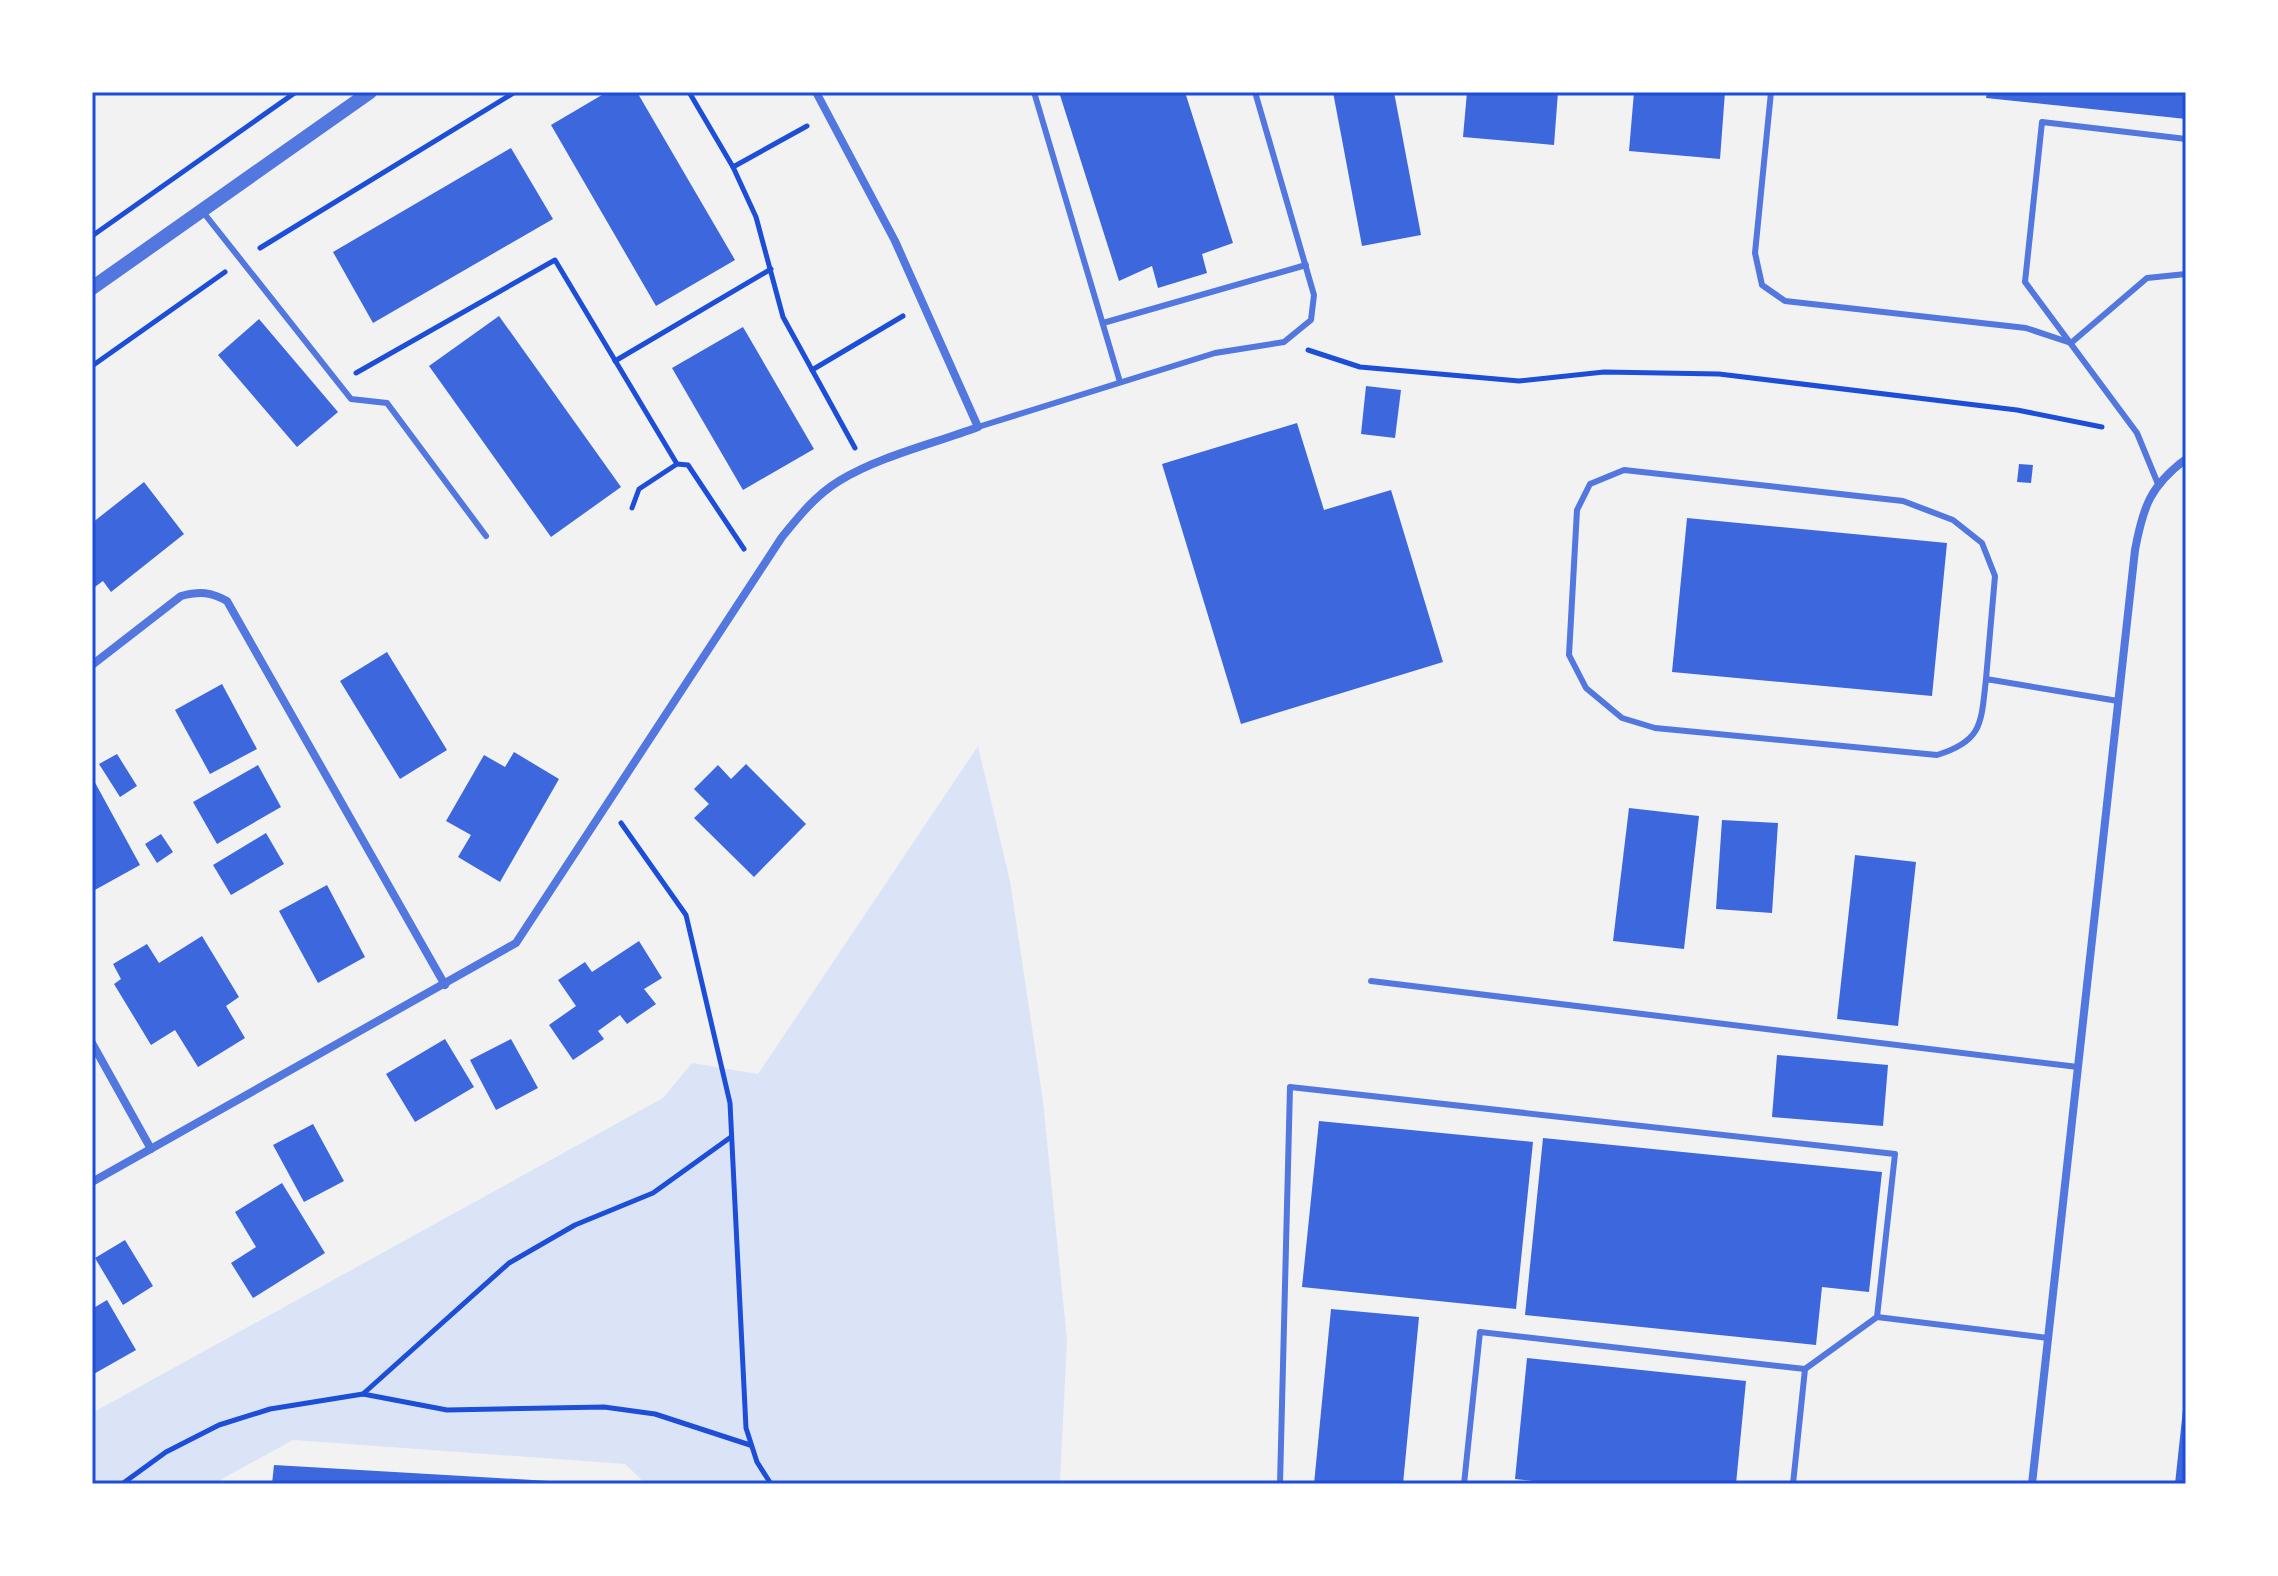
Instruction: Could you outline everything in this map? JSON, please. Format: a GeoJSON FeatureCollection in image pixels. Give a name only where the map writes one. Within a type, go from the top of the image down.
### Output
{"type":"FeatureCollection","features":[{"type":"Feature","properties":{"kind":"street"},"geometry":{"type":"LineString","coordinates":[[92,288],[370,92]]}},
{"type":"Feature","properties":{"kind":"street"},"geometry":{"type":"LineString","coordinates":[[92,1182],[516,943],[759,571],[808,506],[839,481],[866,468],[978,427],[925,303],[816,92]]}},
{"type":"Feature","properties":{"kind":"street"},"geometry":{"type":"LineString","coordinates":[[2032,1484],[2135,550],[2143,509],[2158,484],[2186,459]]}},
{"type":"Feature","properties":{"kind":"street"},"geometry":{"type":"LineString","coordinates":[[92,665],[181,596],[205,593],[227,601],[445,985]]}},
{"type":"Feature","properties":{"kind":"street"},"geometry":{"type":"LineString","coordinates":[[92,1043],[151,1149]]}},
{"type":"Feature","properties":{"kind":"lane"},"geometry":{"type":"LineString","coordinates":[[1034,92],[1120,382]]}},
{"type":"Feature","properties":{"kind":"lane"},"geometry":{"type":"LineString","coordinates":[[1771,92],[1755,253],[1762,285],[1785,301],[2026,328],[2071,343]]}},
{"type":"Feature","properties":{"kind":"lane"},"geometry":{"type":"LineString","coordinates":[[978,427],[1215,353],[1284,342],[1311,320],[1314,295],[1258,95]]}},
{"type":"Feature","properties":{"kind":"lane"},"geometry":{"type":"LineString","coordinates":[[2158,484],[2137,433],[2025,282],[2042,122],[2186,139]]}},
{"type":"Feature","properties":{"kind":"lane"},"geometry":{"type":"LineString","coordinates":[[201,209],[351,399],[387,403],[486,536]]}},
{"type":"Feature","properties":{"kind":"lane"},"geometry":{"type":"LineString","coordinates":[[1103,323],[1306,265]]}},
{"type":"Feature","properties":{"kind":"lane"},"geometry":{"type":"LineString","coordinates":[[2071,343],[2147,278],[2186,274]]}},
{"type":"Feature","properties":{"kind":"lane"},"geometry":{"type":"LineString","coordinates":[[1624,470],[1903,501],[1953,520],[1982,543],[1995,576],[1986,679],[1980,725],[1964,747],[1937,755],[1655,728],[1622,718],[1586,688],[1569,655],[1577,510],[1590,484],[1624,470]]}},
{"type":"Feature","properties":{"kind":"lane"},"geometry":{"type":"LineString","coordinates":[[1986,679],[2118,701]]}},
{"type":"Feature","properties":{"kind":"lane"},"geometry":{"type":"LineString","coordinates":[[1371,981],[2078,1067]]}},
{"type":"Feature","properties":{"kind":"lane"},"geometry":{"type":"LineString","coordinates":[[1280,1484],[1290,1087],[1895,1154],[1877,1317]]}},
{"type":"Feature","properties":{"kind":"lane"},"geometry":{"type":"LineString","coordinates":[[1464,1484],[1480,1332],[1805,1369],[1877,1317],[2048,1338]]}},
{"type":"Feature","properties":{"kind":"lane"},"geometry":{"type":"LineString","coordinates":[[1793,1484],[1805,1369]]}},
{"type":"Feature","properties":{"kind":"path"},"geometry":{"type":"LineString","coordinates":[[92,236],[296,92]]}},
{"type":"Feature","properties":{"kind":"path"},"geometry":{"type":"LineString","coordinates":[[92,366],[242,260],[355,187],[515,92]]}},
{"type":"Feature","properties":{"kind":"path"},"geometry":{"type":"LineString","coordinates":[[689,92],[733,167],[756,217],[783,317],[866,468]]}},
{"type":"Feature","properties":{"kind":"path"},"geometry":{"type":"LineString","coordinates":[[733,167],[829,114]]}},
{"type":"Feature","properties":{"kind":"path"},"geometry":{"type":"LineString","coordinates":[[338,383],[555,260],[677,464]]}},
{"type":"Feature","properties":{"kind":"path"},"geometry":{"type":"LineString","coordinates":[[615,361],[771,269]]}},
{"type":"Feature","properties":{"kind":"path"},"geometry":{"type":"LineString","coordinates":[[812,370],[925,303]]}},
{"type":"Feature","properties":{"kind":"path"},"geometry":{"type":"LineString","coordinates":[[1284,342],[1360,367],[1519,381],[1604,372],[1719,374],[2017,410],[2137,433]]}},
{"type":"Feature","properties":{"kind":"path"},"geometry":{"type":"LineString","coordinates":[[632,508],[639,489],[677,464],[688,465],[759,571]]}},
{"type":"Feature","properties":{"kind":"path"},"geometry":{"type":"LineString","coordinates":[[604,811],[625,827],[686,915],[730,1103],[746,1428],[750,1445],[771,1484]]}},
{"type":"Feature","properties":{"kind":"path"},"geometry":{"type":"LineString","coordinates":[[363,1394],[509,1263],[575,1225],[653,1193],[732,1136]]}},
{"type":"Feature","properties":{"kind":"path"},"geometry":{"type":"LineString","coordinates":[[122,1484],[166,1452],[219,1425],[270,1409],[363,1394],[447,1410],[604,1407],[655,1414],[750,1445]]}},
{"type":"Feature","properties":{"kind":"shaded area"},"geometry":{"type":"Polygon","coordinates":[[[978,746],[1010,881],[1043,1101],[1067,1339],[1060,1484],[646,1484],[625,1464],[293,1440],[213,1484],[92,1484],[92,1413],[663,1098],[692,1063],[758,1074],[978,746]]]}},
{"type":"Feature","properties":{"kind":"building"},"geometry":{"type":"Polygon","coordinates":[[[607,92],[637,92],[735,260],[656,306],[551,125],[607,92]]]}},
{"type":"Feature","properties":{"kind":"building"},"geometry":{"type":"Polygon","coordinates":[[[1059,92],[1185,92],[1233,243],[1202,254],[1207,273],[1158,288],[1152,266],[1119,281],[1059,92]]]}},
{"type":"Feature","properties":{"kind":"building"},"geometry":{"type":"Polygon","coordinates":[[[1333,92],[1394,92],[1421,235],[1362,246],[1333,92]]]}},
{"type":"Feature","properties":{"kind":"building"},"geometry":{"type":"Polygon","coordinates":[[[1467,92],[1558,92],[1554,145],[1463,137],[1467,92]]]}},
{"type":"Feature","properties":{"kind":"building"},"geometry":{"type":"Polygon","coordinates":[[[1634,92],[1725,92],[1720,159],[1629,151],[1634,92]]]}},
{"type":"Feature","properties":{"kind":"building"},"geometry":{"type":"Polygon","coordinates":[[[1987,92],[2186,92],[2186,119],[1986,98],[1987,92]]]}},
{"type":"Feature","properties":{"kind":"building"},"geometry":{"type":"Polygon","coordinates":[[[511,148],[553,219],[373,323],[333,252],[511,148]]]}},
{"type":"Feature","properties":{"kind":"building"},"geometry":{"type":"Polygon","coordinates":[[[499,316],[621,487],[551,537],[429,366],[499,316]]]}},
{"type":"Feature","properties":{"kind":"building"},"geometry":{"type":"Polygon","coordinates":[[[259,319],[338,412],[297,447],[218,355],[259,319]]]}},
{"type":"Feature","properties":{"kind":"building"},"geometry":{"type":"Polygon","coordinates":[[[743,327],[814,449],[743,490],[672,368],[743,327]]]}},
{"type":"Feature","properties":{"kind":"building"},"geometry":{"type":"Polygon","coordinates":[[[1366,386],[1401,390],[1395,438],[1361,434],[1366,386]]]}},
{"type":"Feature","properties":{"kind":"building"},"geometry":{"type":"Polygon","coordinates":[[[1297,423],[1324,510],[1391,490],[1443,662],[1241,724],[1162,464],[1297,423]]]}},
{"type":"Feature","properties":{"kind":"building"},"geometry":{"type":"Polygon","coordinates":[[[2019,464],[2033,465],[2031,483],[2017,482],[2019,464]]]}},
{"type":"Feature","properties":{"kind":"building"},"geometry":{"type":"Polygon","coordinates":[[[144,482],[184,534],[111,592],[103,581],[92,589],[92,523],[144,482]]]}},
{"type":"Feature","properties":{"kind":"building"},"geometry":{"type":"Polygon","coordinates":[[[1687,518],[1947,543],[1932,696],[1672,672],[1687,518]]]}},
{"type":"Feature","properties":{"kind":"building"},"geometry":{"type":"Polygon","coordinates":[[[387,652],[447,750],[400,779],[340,681],[387,652]]]}},
{"type":"Feature","properties":{"kind":"building"},"geometry":{"type":"Polygon","coordinates":[[[222,684],[257,749],[210,774],[175,710],[222,684]]]}},
{"type":"Feature","properties":{"kind":"building"},"geometry":{"type":"Polygon","coordinates":[[[514,752],[559,779],[500,882],[458,857],[471,835],[446,821],[484,755],[505,767],[514,752]]]}},
{"type":"Feature","properties":{"kind":"building"},"geometry":{"type":"Polygon","coordinates":[[[117,754],[137,786],[120,797],[99,764],[117,754]]]}},
{"type":"Feature","properties":{"kind":"building"},"geometry":{"type":"Polygon","coordinates":[[[746,764],[806,824],[754,877],[694,818],[709,804],[694,789],[718,765],[731,779],[746,764]]]}},
{"type":"Feature","properties":{"kind":"building"},"geometry":{"type":"Polygon","coordinates":[[[258,765],[281,807],[217,844],[193,802],[258,765]]]}},
{"type":"Feature","properties":{"kind":"building"},"geometry":{"type":"Polygon","coordinates":[[[92,777],[140,865],[93,891],[92,889],[92,777]]]}},
{"type":"Feature","properties":{"kind":"building"},"geometry":{"type":"Polygon","coordinates":[[[1629,808],[1699,816],[1684,949],[1613,941],[1629,808]]]}},
{"type":"Feature","properties":{"kind":"building"},"geometry":{"type":"Polygon","coordinates":[[[1722,820],[1778,823],[1772,913],[1716,909],[1722,820]]]}},
{"type":"Feature","properties":{"kind":"building"},"geometry":{"type":"Polygon","coordinates":[[[266,833],[284,864],[231,895],[213,865],[266,833]]]}},
{"type":"Feature","properties":{"kind":"building"},"geometry":{"type":"Polygon","coordinates":[[[161,834],[173,852],[157,863],[145,844],[161,834]]]}},
{"type":"Feature","properties":{"kind":"building"},"geometry":{"type":"Polygon","coordinates":[[[1855,855],[1916,862],[1898,1026],[1837,1019],[1855,855]]]}},
{"type":"Feature","properties":{"kind":"building"},"geometry":{"type":"Polygon","coordinates":[[[327,885],[365,957],[318,983],[279,911],[327,885]]]}},
{"type":"Feature","properties":{"kind":"building"},"geometry":{"type":"Polygon","coordinates":[[[202,936],[239,997],[226,1006],[245,1038],[198,1067],[175,1030],[151,1045],[114,984],[121,979],[113,964],[147,944],[159,963],[202,936]]]}},
{"type":"Feature","properties":{"kind":"building"},"geometry":{"type":"Polygon","coordinates":[[[639,941],[662,978],[644,989],[656,1004],[627,1024],[620,1015],[598,1031],[604,1039],[573,1060],[549,1025],[576,1006],[558,980],[585,962],[592,972],[639,941]]]}},
{"type":"Feature","properties":{"kind":"building"},"geometry":{"type":"Polygon","coordinates":[[[445,1039],[474,1087],[415,1122],[386,1074],[445,1039]]]}},
{"type":"Feature","properties":{"kind":"building"},"geometry":{"type":"Polygon","coordinates":[[[511,1039],[538,1088],[496,1110],[470,1060],[511,1039]]]}},
{"type":"Feature","properties":{"kind":"building"},"geometry":{"type":"Polygon","coordinates":[[[1777,1055],[1888,1065],[1883,1126],[1772,1117],[1777,1055]]]}},
{"type":"Feature","properties":{"kind":"building"},"geometry":{"type":"Polygon","coordinates":[[[1319,1121],[1533,1142],[1516,1309],[1302,1287],[1319,1121]]]}},
{"type":"Feature","properties":{"kind":"building"},"geometry":{"type":"Polygon","coordinates":[[[313,1124],[344,1181],[304,1202],[273,1145],[313,1124]]]}},
{"type":"Feature","properties":{"kind":"building"},"geometry":{"type":"Polygon","coordinates":[[[1543,1138],[1882,1172],[1869,1292],[1822,1287],[1816,1345],[1525,1315],[1543,1138]]]}},
{"type":"Feature","properties":{"kind":"building"},"geometry":{"type":"Polygon","coordinates":[[[282,1183],[325,1253],[253,1298],[231,1263],[256,1247],[235,1212],[282,1183]]]}},
{"type":"Feature","properties":{"kind":"building"},"geometry":{"type":"Polygon","coordinates":[[[125,1240],[153,1286],[123,1305],[95,1258],[125,1240]]]}},
{"type":"Feature","properties":{"kind":"building"},"geometry":{"type":"Polygon","coordinates":[[[107,1300],[136,1350],[92,1375],[92,1309],[107,1300]]]}},
{"type":"Feature","properties":{"kind":"building"},"geometry":{"type":"Polygon","coordinates":[[[1331,1309],[1419,1317],[1403,1484],[1314,1484],[1331,1309]]]}},
{"type":"Feature","properties":{"kind":"building"},"geometry":{"type":"Polygon","coordinates":[[[1527,1358],[1746,1381],[1736,1484],[1560,1484],[1515,1479],[1527,1358]]]}},
{"type":"Feature","properties":{"kind":"building"},"geometry":{"type":"Polygon","coordinates":[[[2184,1400],[2186,1484],[2175,1484],[2184,1400]]]}},
{"type":"Feature","properties":{"kind":"building"},"geometry":{"type":"Polygon","coordinates":[[[274,1465],[566,1482],[272,1484],[274,1465]]]}}]}
